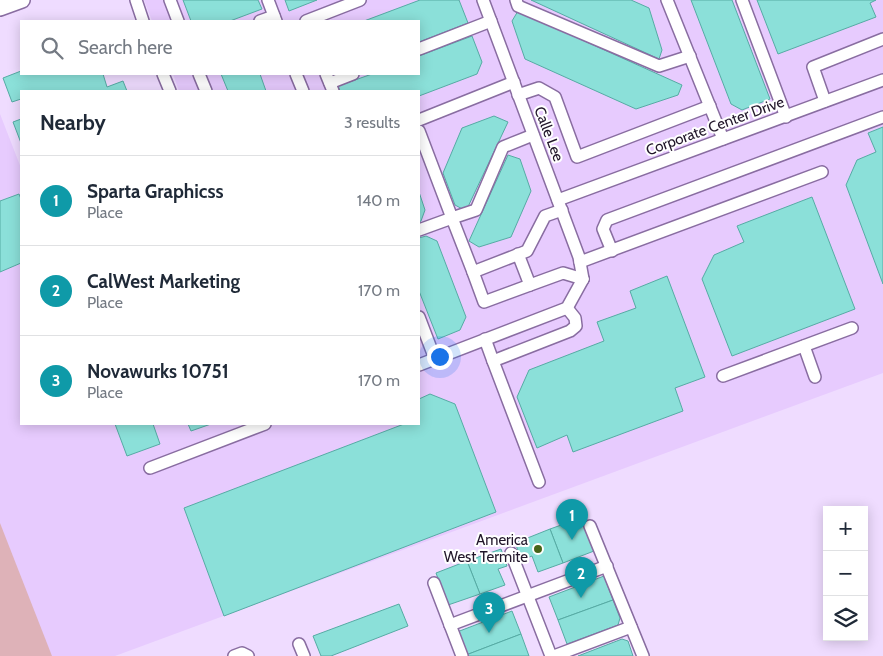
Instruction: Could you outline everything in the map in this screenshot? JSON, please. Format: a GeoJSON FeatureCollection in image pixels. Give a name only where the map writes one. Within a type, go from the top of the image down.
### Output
{"type":"FeatureCollection","features":[{"type":"Feature","properties":{"kind":"main road"},"geometry":{"type":"LineString","coordinates":[[0,8],[22,0]]}},
{"type":"Feature","properties":{"kind":"street"},"geometry":{"type":"LineString","coordinates":[[136,0],[144,20]]}},
{"type":"Feature","properties":{"kind":"street"},"geometry":{"type":"LineString","coordinates":[[170,0],[178,20]]}},
{"type":"Feature","properties":{"kind":"street"},"geometry":{"type":"LineString","coordinates":[[268,0],[275,19]]}},
{"type":"Feature","properties":{"kind":"street"},"geometry":{"type":"LineString","coordinates":[[309,20],[360,0]]}},
{"type":"Feature","properties":{"kind":"street","name":"Calle Lee"},"geometry":{"type":"LineString","coordinates":[[483,0],[560,205],[580,262],[583,279]]}},
{"type":"Feature","properties":{"kind":"street"},"geometry":{"type":"LineString","coordinates":[[516,0],[518,6],[659,66],[690,56]]}},
{"type":"Feature","properties":{"kind":"street"},"geometry":{"type":"LineString","coordinates":[[668,0],[723,139]]}},
{"type":"Feature","properties":{"kind":"street"},"geometry":{"type":"LineString","coordinates":[[742,0],[786,117]]}},
{"type":"Feature","properties":{"kind":"street"},"geometry":{"type":"LineString","coordinates":[[420,49],[491,21]]}},
{"type":"Feature","properties":{"kind":"street"},"geometry":{"type":"LineString","coordinates":[[825,101],[813,67],[883,39]]}},
{"type":"Feature","properties":{"kind":"street"},"geometry":{"type":"LineString","coordinates":[[163,75],[170,90]]}},
{"type":"Feature","properties":{"kind":"street"},"geometry":{"type":"LineString","coordinates":[[199,75],[206,90]]}},
{"type":"Feature","properties":{"kind":"street"},"geometry":{"type":"LineString","coordinates":[[296,75],[303,90]]}},
{"type":"Feature","properties":{"kind":"street"},"geometry":{"type":"LineString","coordinates":[[330,83],[350,75]]}},
{"type":"Feature","properties":{"kind":"street","name":"Corporate Center Drive"},"geometry":{"type":"LineString","coordinates":[[518,254],[527,251],[546,216],[560,205],[723,139],[883,80]]}},
{"type":"Feature","properties":{"kind":"street"},"geometry":{"type":"LineString","coordinates":[[420,120],[514,82]]}},
{"type":"Feature","properties":{"kind":"street"},"geometry":{"type":"LineString","coordinates":[[518,95],[539,88],[555,97],[577,157],[710,106]]}},
{"type":"Feature","properties":{"kind":"street"},"geometry":{"type":"LineString","coordinates":[[612,251],[603,229],[606,220],[883,117]]}},
{"type":"Feature","properties":{"kind":"street"},"geometry":{"type":"LineString","coordinates":[[420,134],[484,302],[563,273],[583,279],[567,308],[420,365]]}},
{"type":"Feature","properties":{"kind":"street"},"geometry":{"type":"LineString","coordinates":[[420,230],[476,210],[503,147],[533,135]]}},
{"type":"Feature","properties":{"kind":"street"},"geometry":{"type":"LineString","coordinates":[[580,262],[822,172]]}},
{"type":"Feature","properties":{"kind":"street"},"geometry":{"type":"LineString","coordinates":[[473,272],[518,254],[530,285]]}},
{"type":"Feature","properties":{"kind":"street"},"geometry":{"type":"LineString","coordinates":[[493,360],[570,331],[576,326],[575,318],[567,308]]}},
{"type":"Feature","properties":{"kind":"street"},"geometry":{"type":"LineString","coordinates":[[420,320],[435,359]]}},
{"type":"Feature","properties":{"kind":"street"},"geometry":{"type":"LineString","coordinates":[[723,376],[852,328]]}},
{"type":"Feature","properties":{"kind":"street"},"geometry":{"type":"LineString","coordinates":[[485,339],[539,482]]}},
{"type":"Feature","properties":{"kind":"street"},"geometry":{"type":"LineString","coordinates":[[804,346],[815,377]]}},
{"type":"Feature","properties":{"kind":"street"},"geometry":{"type":"LineString","coordinates":[[150,468],[262,425]]}},
{"type":"Feature","properties":{"kind":"street"},"geometry":{"type":"LineString","coordinates":[[590,526],[642,656]]}},
{"type":"Feature","properties":{"kind":"street"},"geometry":{"type":"LineString","coordinates":[[511,554],[553,656],[631,627]]}},
{"type":"Feature","properties":{"kind":"street"},"geometry":{"type":"LineString","coordinates":[[450,625],[607,566]]}},
{"type":"Feature","properties":{"kind":"street"},"geometry":{"type":"LineString","coordinates":[[434,583],[462,656]]}},
{"type":"Feature","properties":{"kind":"street"},"geometry":{"type":"LineString","coordinates":[[299,644],[304,656]]}},
{"type":"Feature","properties":{"kind":"street"},"geometry":{"type":"LineString","coordinates":[[234,656],[242,653],[248,656]]}},
{"type":"Feature","properties":{"kind":"shaded area"},"geometry":{"type":"Polygon","coordinates":[[[144,0],[883,0],[883,373],[115,656],[0,656],[0,114],[20,165],[20,425],[420,425],[420,90],[179,90],[173,75],[420,75],[420,20],[152,20],[144,0]]]}},
{"type":"Feature","properties":{"kind":"shaded area"},"geometry":{"type":"Polygon","coordinates":[[[0,523],[52,656],[0,656],[0,523]]]}},
{"type":"Feature","properties":{"kind":"building"},"geometry":{"type":"Polygon","coordinates":[[[183,0],[258,0],[262,9],[233,20],[191,20],[183,0]]]}},
{"type":"Feature","properties":{"kind":"building"},"geometry":{"type":"Polygon","coordinates":[[[285,0],[317,0],[289,11],[285,0]]]}},
{"type":"Feature","properties":{"kind":"building"},"geometry":{"type":"Polygon","coordinates":[[[420,0],[459,0],[468,23],[420,42],[420,20],[367,20],[420,0]]]}},
{"type":"Feature","properties":{"kind":"building"},"geometry":{"type":"Polygon","coordinates":[[[531,0],[631,0],[649,8],[662,50],[659,59],[531,0]]]}},
{"type":"Feature","properties":{"kind":"building"},"geometry":{"type":"Polygon","coordinates":[[[691,0],[732,0],[770,99],[742,110],[731,104],[691,0]]]}},
{"type":"Feature","properties":{"kind":"building"},"geometry":{"type":"Polygon","coordinates":[[[757,0],[876,0],[870,3],[876,17],[778,54],[757,0]]]}},
{"type":"Feature","properties":{"kind":"building"},"geometry":{"type":"Polygon","coordinates":[[[518,11],[682,85],[678,95],[636,109],[525,59],[512,21],[518,11]]]}},
{"type":"Feature","properties":{"kind":"building"},"geometry":{"type":"Polygon","coordinates":[[[472,36],[482,62],[477,74],[420,96],[420,90],[340,90],[338,86],[369,75],[420,75],[420,56],[472,36]]]}},
{"type":"Feature","properties":{"kind":"building"},"geometry":{"type":"Polygon","coordinates":[[[20,71],[20,75],[103,75],[107,87],[123,81],[127,90],[20,90],[20,99],[12,102],[3,78],[20,71]]]}},
{"type":"Feature","properties":{"kind":"building"},"geometry":{"type":"Polygon","coordinates":[[[221,75],[260,75],[266,90],[228,90],[221,75]]]}},
{"type":"Feature","properties":{"kind":"building"},"geometry":{"type":"Polygon","coordinates":[[[494,116],[508,122],[466,211],[455,205],[443,173],[462,128],[494,116]]]}},
{"type":"Feature","properties":{"kind":"building"},"geometry":{"type":"Polygon","coordinates":[[[20,119],[20,140],[13,122],[20,119]]]}},
{"type":"Feature","properties":{"kind":"building"},"geometry":{"type":"Polygon","coordinates":[[[883,127],[883,284],[846,185],[857,160],[876,152],[868,133],[883,127]]]}},
{"type":"Feature","properties":{"kind":"building"},"geometry":{"type":"Polygon","coordinates":[[[508,155],[520,159],[531,191],[511,237],[479,247],[469,241],[508,155]]]}},
{"type":"Feature","properties":{"kind":"building"},"geometry":{"type":"Polygon","coordinates":[[[19,194],[20,196],[20,263],[0,272],[0,201],[19,194]]]}},
{"type":"Feature","properties":{"kind":"building"},"geometry":{"type":"Polygon","coordinates":[[[420,195],[425,210],[420,222],[420,195]]]}},
{"type":"Feature","properties":{"kind":"building"},"geometry":{"type":"Polygon","coordinates":[[[812,197],[855,309],[732,356],[702,279],[714,255],[744,242],[737,226],[812,197]]]}},
{"type":"Feature","properties":{"kind":"building"},"geometry":{"type":"Polygon","coordinates":[[[426,236],[437,241],[466,317],[460,330],[438,339],[420,294],[420,238],[426,236]]]}},
{"type":"Feature","properties":{"kind":"building"},"geometry":{"type":"Polygon","coordinates":[[[667,276],[705,377],[675,388],[683,411],[573,452],[567,435],[537,448],[517,397],[529,370],[604,341],[597,322],[636,308],[630,291],[667,276]]]}},
{"type":"Feature","properties":{"kind":"building"},"geometry":{"type":"Polygon","coordinates":[[[430,394],[455,404],[496,512],[224,616],[184,508],[401,425],[420,425],[420,399],[430,394]]]}},
{"type":"Feature","properties":{"kind":"building"},"geometry":{"type":"Polygon","coordinates":[[[115,425],[153,425],[160,444],[127,456],[115,425]]]}},
{"type":"Feature","properties":{"kind":"building"},"geometry":{"type":"Polygon","coordinates":[[[188,425],[208,425],[191,431],[188,425]]]}},
{"type":"Feature","properties":{"kind":"building"},"geometry":{"type":"Polygon","coordinates":[[[581,518],[594,551],[563,563],[550,529],[581,518]]]}},
{"type":"Feature","properties":{"kind":"building","name":"America West Termite"},"geometry":{"type":"Polygon","coordinates":[[[550,529],[563,563],[538,572],[532,556],[522,560],[515,543],[550,529]]]}},
{"type":"Feature","properties":{"kind":"building"},"geometry":{"type":"Polygon","coordinates":[[[501,549],[507,566],[498,569],[505,585],[480,594],[467,561],[501,549]]]}},
{"type":"Feature","properties":{"kind":"building"},"geometry":{"type":"Polygon","coordinates":[[[467,561],[480,594],[448,605],[436,573],[467,561]]]}},
{"type":"Feature","properties":{"kind":"building"},"geometry":{"type":"Polygon","coordinates":[[[604,576],[613,600],[558,620],[549,597],[604,576]]]}},
{"type":"Feature","properties":{"kind":"building"},"geometry":{"type":"Polygon","coordinates":[[[613,600],[620,618],[618,625],[567,644],[558,620],[613,600]]]}},
{"type":"Feature","properties":{"kind":"building"},"geometry":{"type":"Polygon","coordinates":[[[399,604],[408,626],[331,656],[321,656],[313,636],[399,604]]]}},
{"type":"Feature","properties":{"kind":"building"},"geometry":{"type":"Polygon","coordinates":[[[512,611],[521,634],[466,655],[457,632],[512,611]]]}},
{"type":"Feature","properties":{"kind":"building"},"geometry":{"type":"Polygon","coordinates":[[[521,634],[529,656],[466,656],[466,655],[521,634]]]}},
{"type":"Feature","properties":{"kind":"building"},"geometry":{"type":"Polygon","coordinates":[[[622,639],[628,641],[633,656],[578,656],[622,639]]]}},
{"type":"Feature","properties":{"kind":"place","name":"Sparta Graphicss"},"geometry":{"type":"Point","coordinates":[572,540]}},
{"type":"Feature","properties":{"kind":"place","name":"America West Termite"},"geometry":{"type":"Point","coordinates":[538,549]}},
{"type":"Feature","properties":{"kind":"place","name":"CalWest Marketing"},"geometry":{"type":"Point","coordinates":[581,598]}},
{"type":"Feature","properties":{"kind":"place","name":"Novawurks 10751"},"geometry":{"type":"Point","coordinates":[489,633]}}]}
